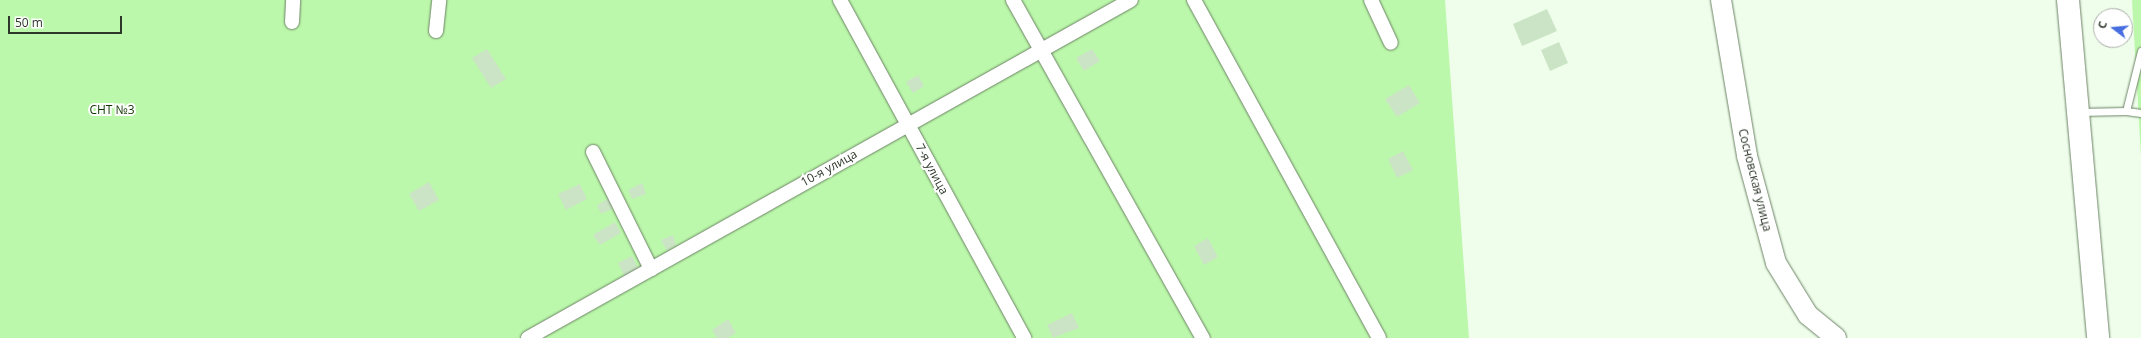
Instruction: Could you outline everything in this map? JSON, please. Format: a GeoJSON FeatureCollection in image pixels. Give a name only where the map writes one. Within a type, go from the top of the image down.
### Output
{"type":"FeatureCollection","features":[{"type":"Feature","properties":{"kind":"main road"},"geometry":{"type":"LineString","coordinates":[[2068,0],[2098,338]]}},
{"type":"Feature","properties":{"kind":"street"},"geometry":{"type":"LineString","coordinates":[[292,22],[293,0]]}},
{"type":"Feature","properties":{"kind":"street"},"geometry":{"type":"LineString","coordinates":[[436,31],[439,0]]}},
{"type":"Feature","properties":{"kind":"street","name":"7-я улица"},"geometry":{"type":"LineString","coordinates":[[840,0],[1024,338]]}},
{"type":"Feature","properties":{"kind":"street"},"geometry":{"type":"LineString","coordinates":[[1013,0],[1202,338]]}},
{"type":"Feature","properties":{"kind":"street","name":"10-я улица"},"geometry":{"type":"LineString","coordinates":[[528,338],[908,124],[1041,52],[1131,0]]}},
{"type":"Feature","properties":{"kind":"street"},"geometry":{"type":"LineString","coordinates":[[1194,0],[1379,338]]}},
{"type":"Feature","properties":{"kind":"street"},"geometry":{"type":"LineString","coordinates":[[1370,0],[1391,43]]}},
{"type":"Feature","properties":{"kind":"street","name":"Сосновская улица"},"geometry":{"type":"LineString","coordinates":[[1720,0],[1747,156],[1776,263],[1808,316],[1836,338]]}},
{"type":"Feature","properties":{"kind":"street"},"geometry":{"type":"LineString","coordinates":[[593,152],[651,269]]}},
{"type":"Feature","properties":{"kind":"lane"},"geometry":{"type":"LineString","coordinates":[[2126,111],[2141,51]]}},
{"type":"Feature","properties":{"kind":"lane"},"geometry":{"type":"LineString","coordinates":[[2078,112],[2126,111],[2141,113]]}},
{"type":"Feature","properties":{"kind":"green space","name":"СНТ №3"},"geometry":{"type":"Polygon","coordinates":[[[0,0],[1445,0],[1469,338],[0,338],[0,0]]]}},
{"type":"Feature","properties":{"kind":"green space"},"geometry":{"type":"Polygon","coordinates":[[[2132,0],[2141,0],[2141,157],[2133,8],[2132,0]]]}},
{"type":"Feature","properties":{"kind":"building"},"geometry":{"type":"Polygon","coordinates":[[[1547,9],[1557,31],[1522,46],[1513,24],[1547,9]]]}},
{"type":"Feature","properties":{"kind":"building"},"geometry":{"type":"Polygon","coordinates":[[[1559,42],[1568,63],[1550,71],[1541,50],[1559,42]]]}},
{"type":"Feature","properties":{"kind":"building"},"geometry":{"type":"Polygon","coordinates":[[[487,49],[506,79],[491,88],[472,58],[487,49]]]}},
{"type":"Feature","properties":{"kind":"building"},"geometry":{"type":"Polygon","coordinates":[[[1092,49],[1100,61],[1084,71],[1076,58],[1092,49]]]}},
{"type":"Feature","properties":{"kind":"building"},"geometry":{"type":"Polygon","coordinates":[[[918,75],[924,86],[913,93],[906,82],[918,75]]]}},
{"type":"Feature","properties":{"kind":"building"},"geometry":{"type":"Polygon","coordinates":[[[1409,85],[1420,103],[1397,117],[1385,99],[1409,85]]]}},
{"type":"Feature","properties":{"kind":"building"},"geometry":{"type":"Polygon","coordinates":[[[1403,151],[1413,170],[1397,178],[1388,159],[1403,151]]]}},
{"type":"Feature","properties":{"kind":"building"},"geometry":{"type":"Polygon","coordinates":[[[429,182],[439,200],[419,211],[409,194],[429,182]]]}},
{"type":"Feature","properties":{"kind":"building"},"geometry":{"type":"Polygon","coordinates":[[[642,183],[646,194],[632,199],[628,190],[642,183]]]}},
{"type":"Feature","properties":{"kind":"building"},"geometry":{"type":"Polygon","coordinates":[[[580,184],[587,199],[566,210],[558,194],[580,184]]]}},
{"type":"Feature","properties":{"kind":"building"},"geometry":{"type":"Polygon","coordinates":[[[609,198],[612,209],[601,214],[597,205],[609,198]]]}},
{"type":"Feature","properties":{"kind":"building"},"geometry":{"type":"Polygon","coordinates":[[[615,222],[621,233],[600,245],[593,235],[615,222]]]}},
{"type":"Feature","properties":{"kind":"building"},"geometry":{"type":"Polygon","coordinates":[[[673,235],[676,245],[667,251],[661,240],[673,235]]]}},
{"type":"Feature","properties":{"kind":"building"},"geometry":{"type":"Polygon","coordinates":[[[1208,238],[1218,257],[1204,265],[1194,246],[1208,238]]]}},
{"type":"Feature","properties":{"kind":"building"},"geometry":{"type":"Polygon","coordinates":[[[632,256],[640,272],[626,279],[618,263],[632,256]]]}},
{"type":"Feature","properties":{"kind":"building"},"geometry":{"type":"Polygon","coordinates":[[[1072,313],[1079,328],[1053,338],[1047,325],[1072,313]]]}},
{"type":"Feature","properties":{"kind":"building"},"geometry":{"type":"Polygon","coordinates":[[[728,319],[736,333],[728,338],[717,338],[712,330],[728,319]]]}}]}
